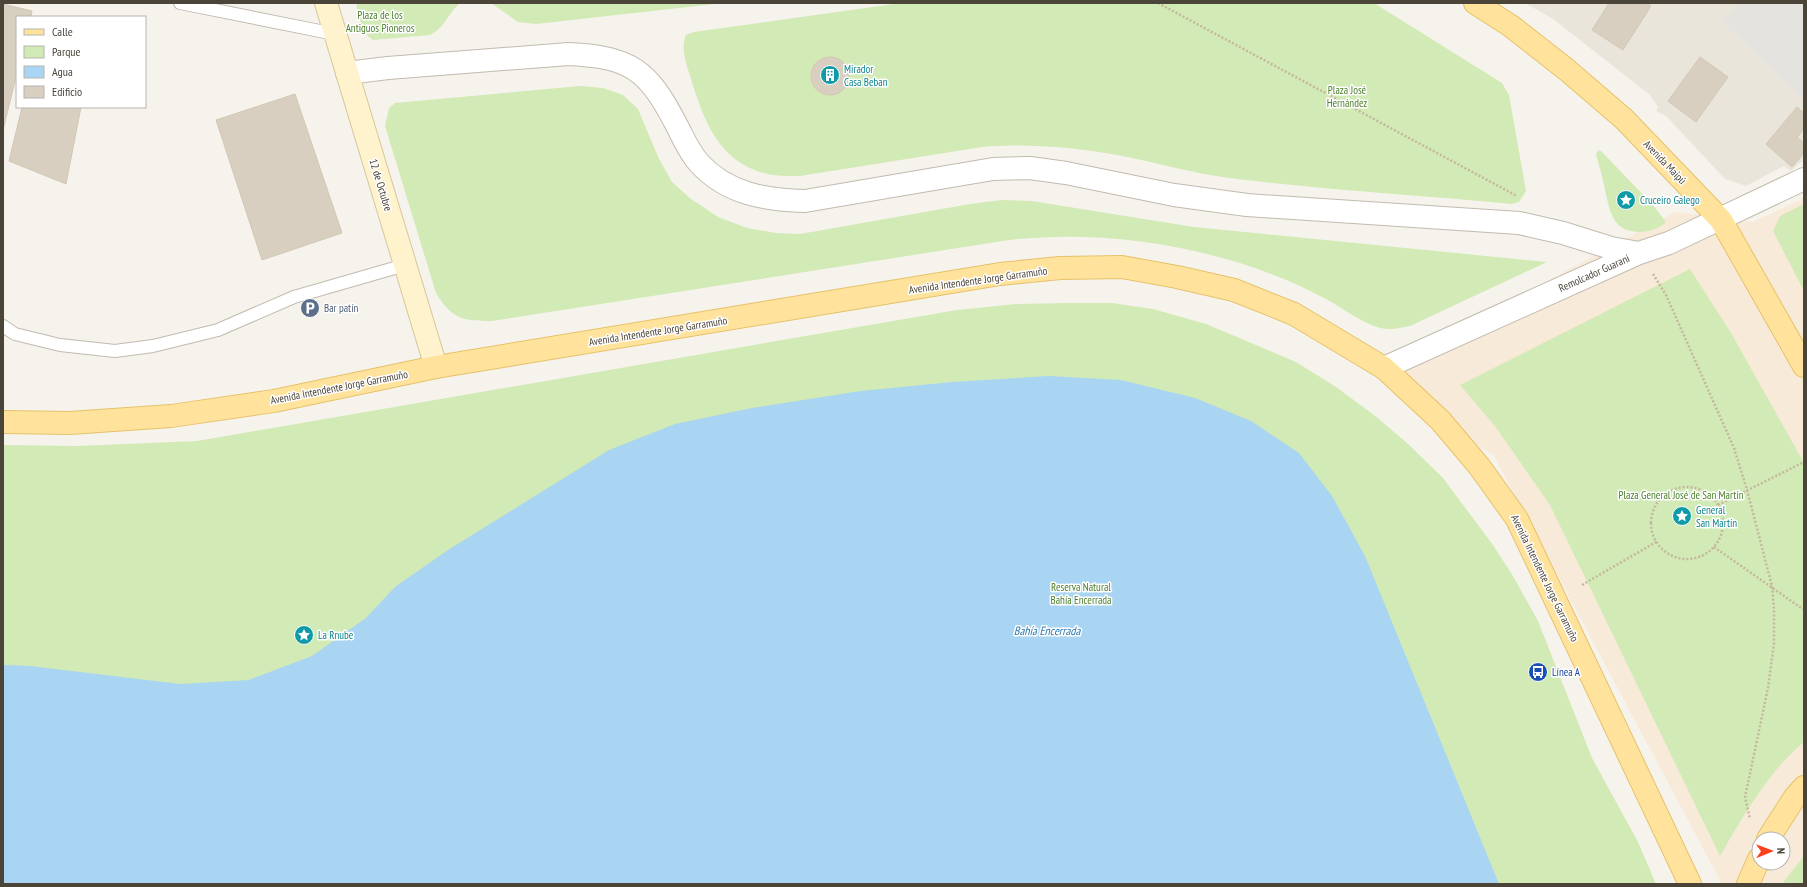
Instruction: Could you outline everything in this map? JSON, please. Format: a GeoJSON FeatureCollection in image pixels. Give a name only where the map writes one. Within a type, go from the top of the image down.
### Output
{"type":"FeatureCollection","features":[{"type":"Feature","properties":{"kind":"main road","name":"12 de Octubre"},"geometry":{"type":"LineString","coordinates":[[326,3],[436,367]]}},
{"type":"Feature","properties":{"kind":"main road","name":"Avenida Maipú"},"geometry":{"type":"LineString","coordinates":[[1475,3],[1511,26],[1567,70],[1624,119],[1721,220],[1804,366]]}},
{"type":"Feature","properties":{"kind":"main road","name":"Avenida Intendente Jorge Garramuño"},"geometry":{"type":"LineString","coordinates":[[3,422],[70,423],[171,416],[274,401],[436,367],[1000,274],[1060,268],[1122,267],[1177,277],[1234,290],[1287,311],[1344,343],[1384,368],[1440,420],[1479,466],[1517,519],[1690,884]]}},
{"type":"Feature","properties":{"kind":"main road"},"geometry":{"type":"LineString","coordinates":[[1773,831],[1795,797],[1804,787]]}},
{"type":"Feature","properties":{"kind":"main road"},"geometry":{"type":"LineString","coordinates":[[1779,831],[1804,814]]}},
{"type":"Feature","properties":{"kind":"main road"},"geometry":{"type":"LineString","coordinates":[[1748,884],[1754,871]]}},
{"type":"Feature","properties":{"kind":"street"},"geometry":{"type":"LineString","coordinates":[[347,73],[388,68],[569,54],[597,55],[621,62],[638,72],[651,83],[662,97],[689,150],[699,163],[714,177],[731,187],[749,194],[778,200],[805,201],[987,170],[1030,168],[1066,173],[1174,195],[1219,202],[1519,223],[1563,233],[1611,248],[1638,253]]}},
{"type":"Feature","properties":{"kind":"street","name":"Remolcador Guarani"},"geometry":{"type":"LineString","coordinates":[[1384,368],[1638,253],[1669,243],[1721,220],[1804,180]]}},
{"type":"Feature","properties":{"kind":"lane"},"geometry":{"type":"LineString","coordinates":[[180,3],[335,34]]}},
{"type":"Feature","properties":{"kind":"lane"},"geometry":{"type":"LineString","coordinates":[[3,326],[15,334],[60,345],[115,351],[146,347],[218,330],[294,297],[405,265]]}},
{"type":"Feature","properties":{"kind":"path"},"geometry":{"type":"LineString","coordinates":[[1158,3],[1196,22],[1522,199]]}},
{"type":"Feature","properties":{"kind":"path"},"geometry":{"type":"LineString","coordinates":[[1638,253],[1666,295],[1734,448],[1747,490],[1772,586],[1774,643],[1768,688],[1745,797],[1750,823]]}},
{"type":"Feature","properties":{"kind":"path"},"geometry":{"type":"LineString","coordinates":[[1718,505],[1804,462]]}},
{"type":"Feature","properties":{"kind":"path"},"geometry":{"type":"LineString","coordinates":[[1690,487],[1701,490],[1711,496],[1718,505],[1722,515],[1723,526],[1720,537],[1714,547],[1706,554],[1695,558],[1684,559],[1673,556],[1656,542],[1652,531],[1654,509],[1660,499],[1669,492],[1679,488],[1690,487]]}},
{"type":"Feature","properties":{"kind":"path"},"geometry":{"type":"LineString","coordinates":[[1582,585],[1656,542]]}},
{"type":"Feature","properties":{"kind":"path"},"geometry":{"type":"LineString","coordinates":[[1714,547],[1772,586],[1804,610]]}},
{"type":"Feature","properties":{"kind":"shaded area"},"geometry":{"type":"Polygon","coordinates":[[[1525,3],[1804,3],[1804,159],[1791,171],[1784,166],[1746,186],[1725,179],[1666,116],[1656,111],[1658,107],[1650,95],[1553,19],[1525,3]]]}},
{"type":"Feature","properties":{"kind":"shaded area"},"geometry":{"type":"Polygon","coordinates":[[[1740,3],[1804,3],[1804,100],[1723,22],[1740,3]]]}},
{"type":"Feature","properties":{"kind":"shaded area","name":"Plaza General José de San Martín"},"geometry":{"type":"Polygon","coordinates":[[[1804,198],[1804,884],[1722,884],[1494,456],[1376,374],[1675,212],[1753,222],[1804,198]]]}},
{"type":"Feature","properties":{"kind":"green space","name":"Plaza de los Antiguos Pioneros"},"geometry":{"type":"Polygon","coordinates":[[[356,3],[460,3],[443,24],[430,35],[373,40],[363,29],[356,3]]]}},
{"type":"Feature","properties":{"kind":"green space"},"geometry":{"type":"Polygon","coordinates":[[[491,3],[724,3],[536,24],[518,22],[491,3]]]}},
{"type":"Feature","properties":{"kind":"green space","name":"Plaza José Hernández"},"geometry":{"type":"Polygon","coordinates":[[[901,3],[1374,3],[1502,83],[1509,95],[1526,191],[1519,202],[1512,204],[1335,189],[1229,178],[1100,152],[1016,145],[982,147],[800,176],[779,176],[754,170],[739,162],[727,152],[717,140],[709,127],[696,96],[684,51],[684,40],[686,35],[694,32],[901,3]]]}},
{"type":"Feature","properties":{"kind":"green space"},"geometry":{"type":"Polygon","coordinates":[[[580,86],[603,88],[623,95],[638,109],[659,159],[672,182],[691,199],[718,217],[747,228],[776,233],[800,234],[970,204],[1002,200],[1032,201],[1194,227],[1547,262],[1410,326],[1390,329],[1381,328],[1357,318],[1313,292],[1289,281],[1226,259],[1172,246],[1091,237],[1009,240],[492,321],[473,320],[459,317],[447,308],[436,293],[385,126],[389,108],[395,103],[580,86]]]}},
{"type":"Feature","properties":{"kind":"green space"},"geometry":{"type":"Polygon","coordinates":[[[1599,150],[1652,204],[1666,222],[1654,229],[1640,232],[1631,231],[1618,224],[1611,213],[1596,154],[1599,150]]]}},
{"type":"Feature","properties":{"kind":"green space"},"geometry":{"type":"Polygon","coordinates":[[[1804,204],[1804,291],[1773,231],[1780,216],[1804,204]]]}},
{"type":"Feature","properties":{"kind":"green space","name":"Plaza General José de San Martín"},"geometry":{"type":"Polygon","coordinates":[[[1690,269],[1731,333],[1804,463],[1804,742],[1768,780],[1737,826],[1720,856],[1550,505],[1495,426],[1460,385],[1690,269]]]}},
{"type":"Feature","properties":{"kind":"green space","name":"Bahía Encerrada"},"geometry":{"type":"Polygon","coordinates":[[[1112,303],[1153,309],[1206,324],[1296,362],[1336,387],[1374,415],[1407,443],[1443,478],[1493,545],[1513,576],[1538,621],[1592,758],[1638,842],[1656,884],[3,884],[3,445],[78,446],[197,441],[957,310],[1016,304],[1112,303]]]}},
{"type":"Feature","properties":{"kind":"green space"},"geometry":{"type":"Polygon","coordinates":[[[1804,856],[1804,884],[1782,884],[1804,856]]]}},
{"type":"Feature","properties":{"kind":"water","name":"Bahía Encerrada"},"geometry":{"type":"Polygon","coordinates":[[[1049,376],[1121,380],[1195,398],[1251,421],[1299,453],[1332,496],[1365,556],[1499,884],[3,884],[3,665],[30,666],[180,684],[249,680],[312,656],[366,618],[395,587],[448,550],[609,450],[675,424],[752,408],[861,391],[952,382],[1049,376]]]}},
{"type":"Feature","properties":{"kind":"building"},"geometry":{"type":"Polygon","coordinates":[[[1609,3],[1646,3],[1651,6],[1623,50],[1592,30],[1609,3]]]}},
{"type":"Feature","properties":{"kind":"building"},"geometry":{"type":"Polygon","coordinates":[[[3,4],[32,11],[31,16],[16,16],[16,77],[3,130],[3,4]]]}},
{"type":"Feature","properties":{"kind":"building","name":"Mirador Casa Beban"},"geometry":{"type":"Polygon","coordinates":[[[826,57],[834,57],[844,62],[848,69],[848,83],[844,90],[834,95],[826,95],[816,90],[814,87],[811,80],[811,72],[816,62],[819,60],[826,57]]]}},
{"type":"Feature","properties":{"kind":"building"},"geometry":{"type":"Polygon","coordinates":[[[1700,57],[1728,77],[1696,122],[1668,101],[1700,57]]]}},
{"type":"Feature","properties":{"kind":"building"},"geometry":{"type":"Polygon","coordinates":[[[295,94],[342,233],[262,260],[216,120],[295,94]]]}},
{"type":"Feature","properties":{"kind":"building"},"geometry":{"type":"Polygon","coordinates":[[[1797,107],[1804,113],[1804,129],[1797,137],[1804,143],[1804,153],[1792,167],[1766,144],[1797,107]]]}},
{"type":"Feature","properties":{"kind":"building"},"geometry":{"type":"Polygon","coordinates":[[[22,108],[81,108],[66,184],[9,161],[22,108]]]}},
{"type":"Feature","properties":{"kind":"place","name":"Mirador Casa Beban"},"geometry":{"type":"Point","coordinates":[830,75]}},
{"type":"Feature","properties":{"kind":"place","name":"Cruceiro Galego"},"geometry":{"type":"Point","coordinates":[1626,200]}},
{"type":"Feature","properties":{"kind":"place","name":"Bar patín"},"geometry":{"type":"Point","coordinates":[310,308]}},
{"type":"Feature","properties":{"kind":"place","name":"General San Martín"},"geometry":{"type":"Point","coordinates":[1682,516]}},
{"type":"Feature","properties":{"kind":"place","name":"La Rnube"},"geometry":{"type":"Point","coordinates":[304,635]}},
{"type":"Feature","properties":{"kind":"place","name":"Línea A"},"geometry":{"type":"Point","coordinates":[1538,672]}},
{"type":"Feature","properties":{"kind":"park label","name":"Reserva Natural Bahía Encerrada"},"geometry":{"type":"Point","coordinates":[1081,593]}}]}
